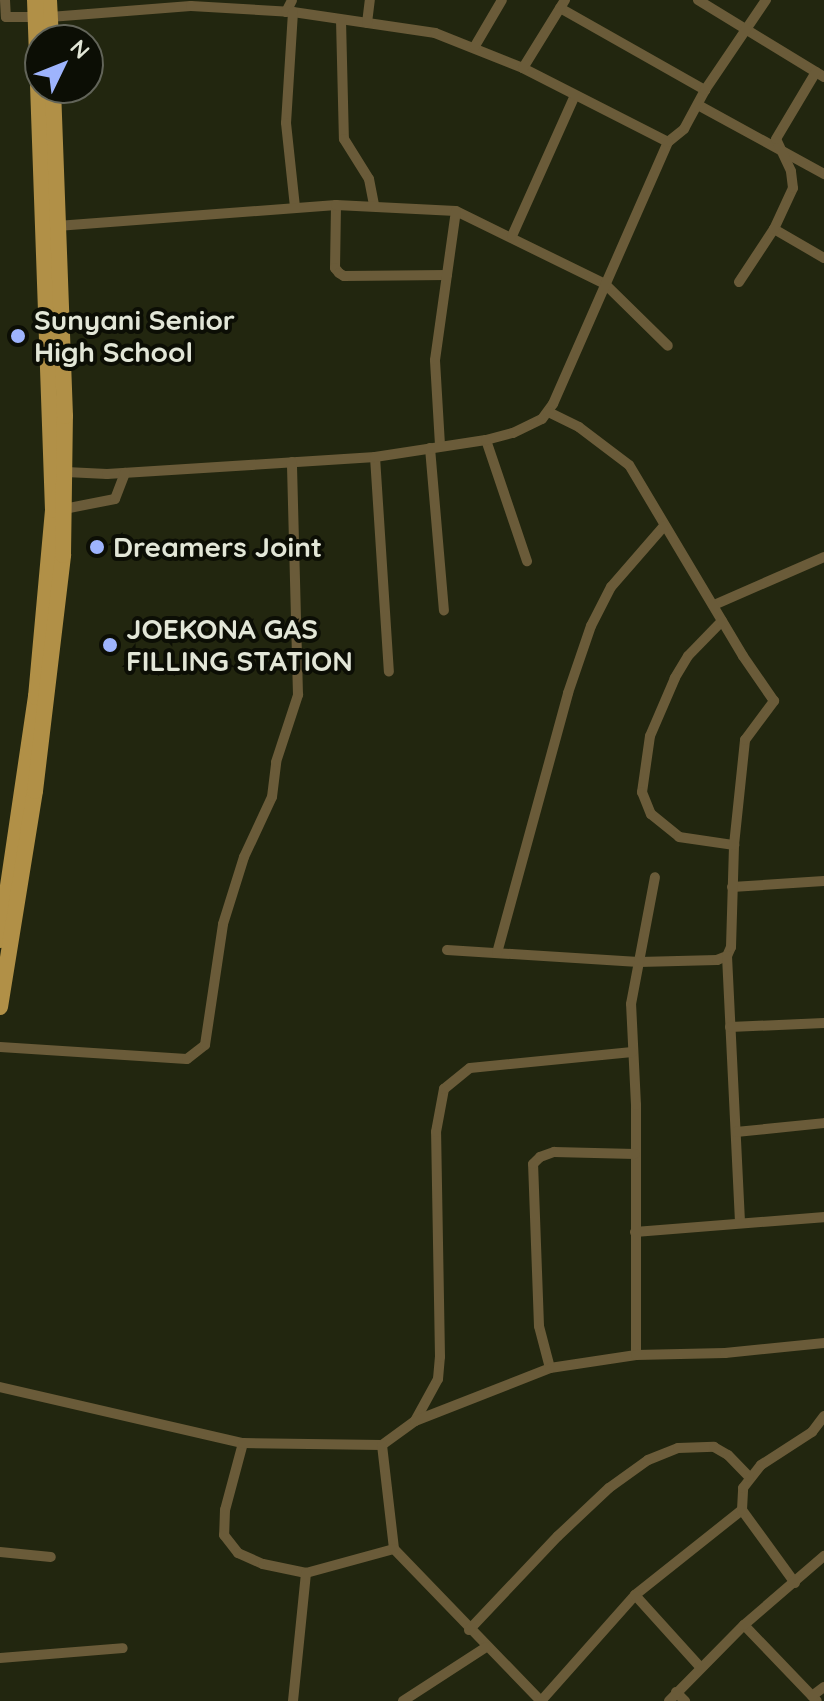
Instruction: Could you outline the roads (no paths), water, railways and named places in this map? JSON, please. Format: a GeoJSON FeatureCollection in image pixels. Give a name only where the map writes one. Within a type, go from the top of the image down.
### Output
{"type":"FeatureCollection","features":[{"type":"Feature","properties":{"kind":"main road"},"geometry":{"type":"LineString","coordinates":[[0,1007],[48,698],[59,510],[40,12],[49,0]]}},
{"type":"Feature","properties":{"kind":"main road"},"geometry":{"type":"LineString","coordinates":[[0,940],[66,472],[53,104]]}},
{"type":"Feature","properties":{"kind":"street"},"geometry":{"type":"LineString","coordinates":[[5,0],[6,17],[40,12],[191,6],[290,12],[435,33],[475,46],[523,68],[668,142]]}},
{"type":"Feature","properties":{"kind":"street"},"geometry":{"type":"LineString","coordinates":[[292,0],[286,123],[295,207]]}},
{"type":"Feature","properties":{"kind":"street"},"geometry":{"type":"LineString","coordinates":[[367,23],[370,0]]}},
{"type":"Feature","properties":{"kind":"street"},"geometry":{"type":"LineString","coordinates":[[475,46],[501,2],[488,0]]}},
{"type":"Feature","properties":{"kind":"street"},"geometry":{"type":"LineString","coordinates":[[698,0],[820,75],[779,130],[776,139],[791,171],[793,188],[774,229],[739,282]]}},
{"type":"Feature","properties":{"kind":"street"},"geometry":{"type":"LineString","coordinates":[[66,472],[125,473],[375,457],[486,440],[534,425],[548,412],[668,142],[678,135],[766,0]]}},
{"type":"Feature","properties":{"kind":"street"},"geometry":{"type":"LineString","coordinates":[[523,68],[562,4],[705,90]]}},
{"type":"Feature","properties":{"kind":"street"},"geometry":{"type":"LineString","coordinates":[[341,20],[344,139],[369,179],[374,205]]}},
{"type":"Feature","properties":{"kind":"street"},"geometry":{"type":"LineString","coordinates":[[512,236],[575,95]]}},
{"type":"Feature","properties":{"kind":"street"},"geometry":{"type":"LineString","coordinates":[[698,105],[824,174]]}},
{"type":"Feature","properties":{"kind":"street"},"geometry":{"type":"LineString","coordinates":[[336,205],[335,268],[339,273],[344,276],[447,275]]}},
{"type":"Feature","properties":{"kind":"street"},"geometry":{"type":"LineString","coordinates":[[57,226],[336,205],[456,211],[605,284],[668,346]]}},
{"type":"Feature","properties":{"kind":"street"},"geometry":{"type":"LineString","coordinates":[[444,610],[435,446],[435,360],[456,211]]}},
{"type":"Feature","properties":{"kind":"street"},"geometry":{"type":"LineString","coordinates":[[774,229],[824,258]]}},
{"type":"Feature","properties":{"kind":"street"},"geometry":{"type":"LineString","coordinates":[[548,412],[579,427],[629,465],[722,621],[774,701],[745,740],[734,845],[731,947],[727,956],[740,1223]]}},
{"type":"Feature","properties":{"kind":"street"},"geometry":{"type":"LineString","coordinates":[[486,440],[527,561]]}},
{"type":"Feature","properties":{"kind":"street"},"geometry":{"type":"LineString","coordinates":[[375,457],[389,672]]}},
{"type":"Feature","properties":{"kind":"street"},"geometry":{"type":"LineString","coordinates":[[0,1047],[187,1059],[205,1045],[223,924],[244,857],[272,797],[276,762],[298,695],[292,462]]}},
{"type":"Feature","properties":{"kind":"street"},"geometry":{"type":"LineString","coordinates":[[59,510],[115,499],[125,473]]}},
{"type":"Feature","properties":{"kind":"street"},"geometry":{"type":"LineString","coordinates":[[497,953],[568,693],[591,626],[611,587],[664,526]]}},
{"type":"Feature","properties":{"kind":"street"},"geometry":{"type":"LineString","coordinates":[[714,605],[824,557]]}},
{"type":"Feature","properties":{"kind":"street"},"geometry":{"type":"LineString","coordinates":[[722,621],[688,656],[675,678],[650,736],[642,792],[651,814],[679,837],[734,845]]}},
{"type":"Feature","properties":{"kind":"street"},"geometry":{"type":"LineString","coordinates":[[636,1355],[631,1004],[655,877]]}},
{"type":"Feature","properties":{"kind":"street"},"geometry":{"type":"LineString","coordinates":[[732,887],[824,881]]}},
{"type":"Feature","properties":{"kind":"street"},"geometry":{"type":"LineString","coordinates":[[447,950],[639,962],[717,960],[727,956]]}},
{"type":"Feature","properties":{"kind":"street"},"geometry":{"type":"LineString","coordinates":[[730,1027],[824,1023]]}},
{"type":"Feature","properties":{"kind":"street"},"geometry":{"type":"LineString","coordinates":[[415,1421],[438,1379],[440,1357],[436,1132],[444,1089],[470,1068],[632,1052]]}},
{"type":"Feature","properties":{"kind":"street"},"geometry":{"type":"LineString","coordinates":[[736,1132],[824,1123]]}},
{"type":"Feature","properties":{"kind":"street"},"geometry":{"type":"LineString","coordinates":[[550,1368],[539,1326],[533,1164],[540,1157],[554,1152],[635,1154]]}},
{"type":"Feature","properties":{"kind":"street"},"geometry":{"type":"LineString","coordinates":[[635,1232],[824,1217]]}},
{"type":"Feature","properties":{"kind":"street"},"geometry":{"type":"LineString","coordinates":[[0,1387],[243,1443],[382,1445],[415,1421],[550,1368],[636,1355],[740,1353],[824,1343]]}},
{"type":"Feature","properties":{"kind":"street"},"geometry":{"type":"LineString","coordinates":[[795,1583],[742,1510],[743,1488],[749,1477],[812,1432],[824,1416]]}},
{"type":"Feature","properties":{"kind":"street"},"geometry":{"type":"LineString","coordinates":[[243,1443],[225,1510],[224,1535],[238,1553],[263,1564],[306,1573],[394,1549]]}},
{"type":"Feature","properties":{"kind":"street"},"geometry":{"type":"LineString","coordinates":[[382,1445],[394,1549],[541,1701],[635,1595],[742,1510]]}},
{"type":"Feature","properties":{"kind":"street"},"geometry":{"type":"LineString","coordinates":[[469,1630],[558,1536],[609,1488],[648,1460],[678,1448],[714,1447],[728,1455],[749,1477]]}},
{"type":"Feature","properties":{"kind":"street"},"geometry":{"type":"LineString","coordinates":[[0,1552],[51,1557]]}},
{"type":"Feature","properties":{"kind":"street"},"geometry":{"type":"LineString","coordinates":[[685,1701],[673,1697],[744,1625],[824,1556]]}},
{"type":"Feature","properties":{"kind":"street"},"geometry":{"type":"LineString","coordinates":[[293,1701],[306,1573]]}},
{"type":"Feature","properties":{"kind":"street"},"geometry":{"type":"LineString","coordinates":[[635,1595],[701,1668]]}},
{"type":"Feature","properties":{"kind":"street"},"geometry":{"type":"LineString","coordinates":[[744,1625],[814,1699],[824,1687]]}},
{"type":"Feature","properties":{"kind":"street"},"geometry":{"type":"LineString","coordinates":[[403,1701],[486,1647]]}},
{"type":"Feature","properties":{"kind":"street"},"geometry":{"type":"LineString","coordinates":[[0,1658],[123,1648]]}},
{"type":"Feature","properties":{"kind":"place","name":"Sunyani Senior High School"},"geometry":{"type":"Point","coordinates":[18,336]}},
{"type":"Feature","properties":{"kind":"place","name":"Dreamers Joint"},"geometry":{"type":"Point","coordinates":[97,547]}},
{"type":"Feature","properties":{"kind":"place","name":"JOEKONA GAS FILLING STATION"},"geometry":{"type":"Point","coordinates":[110,645]}}]}
